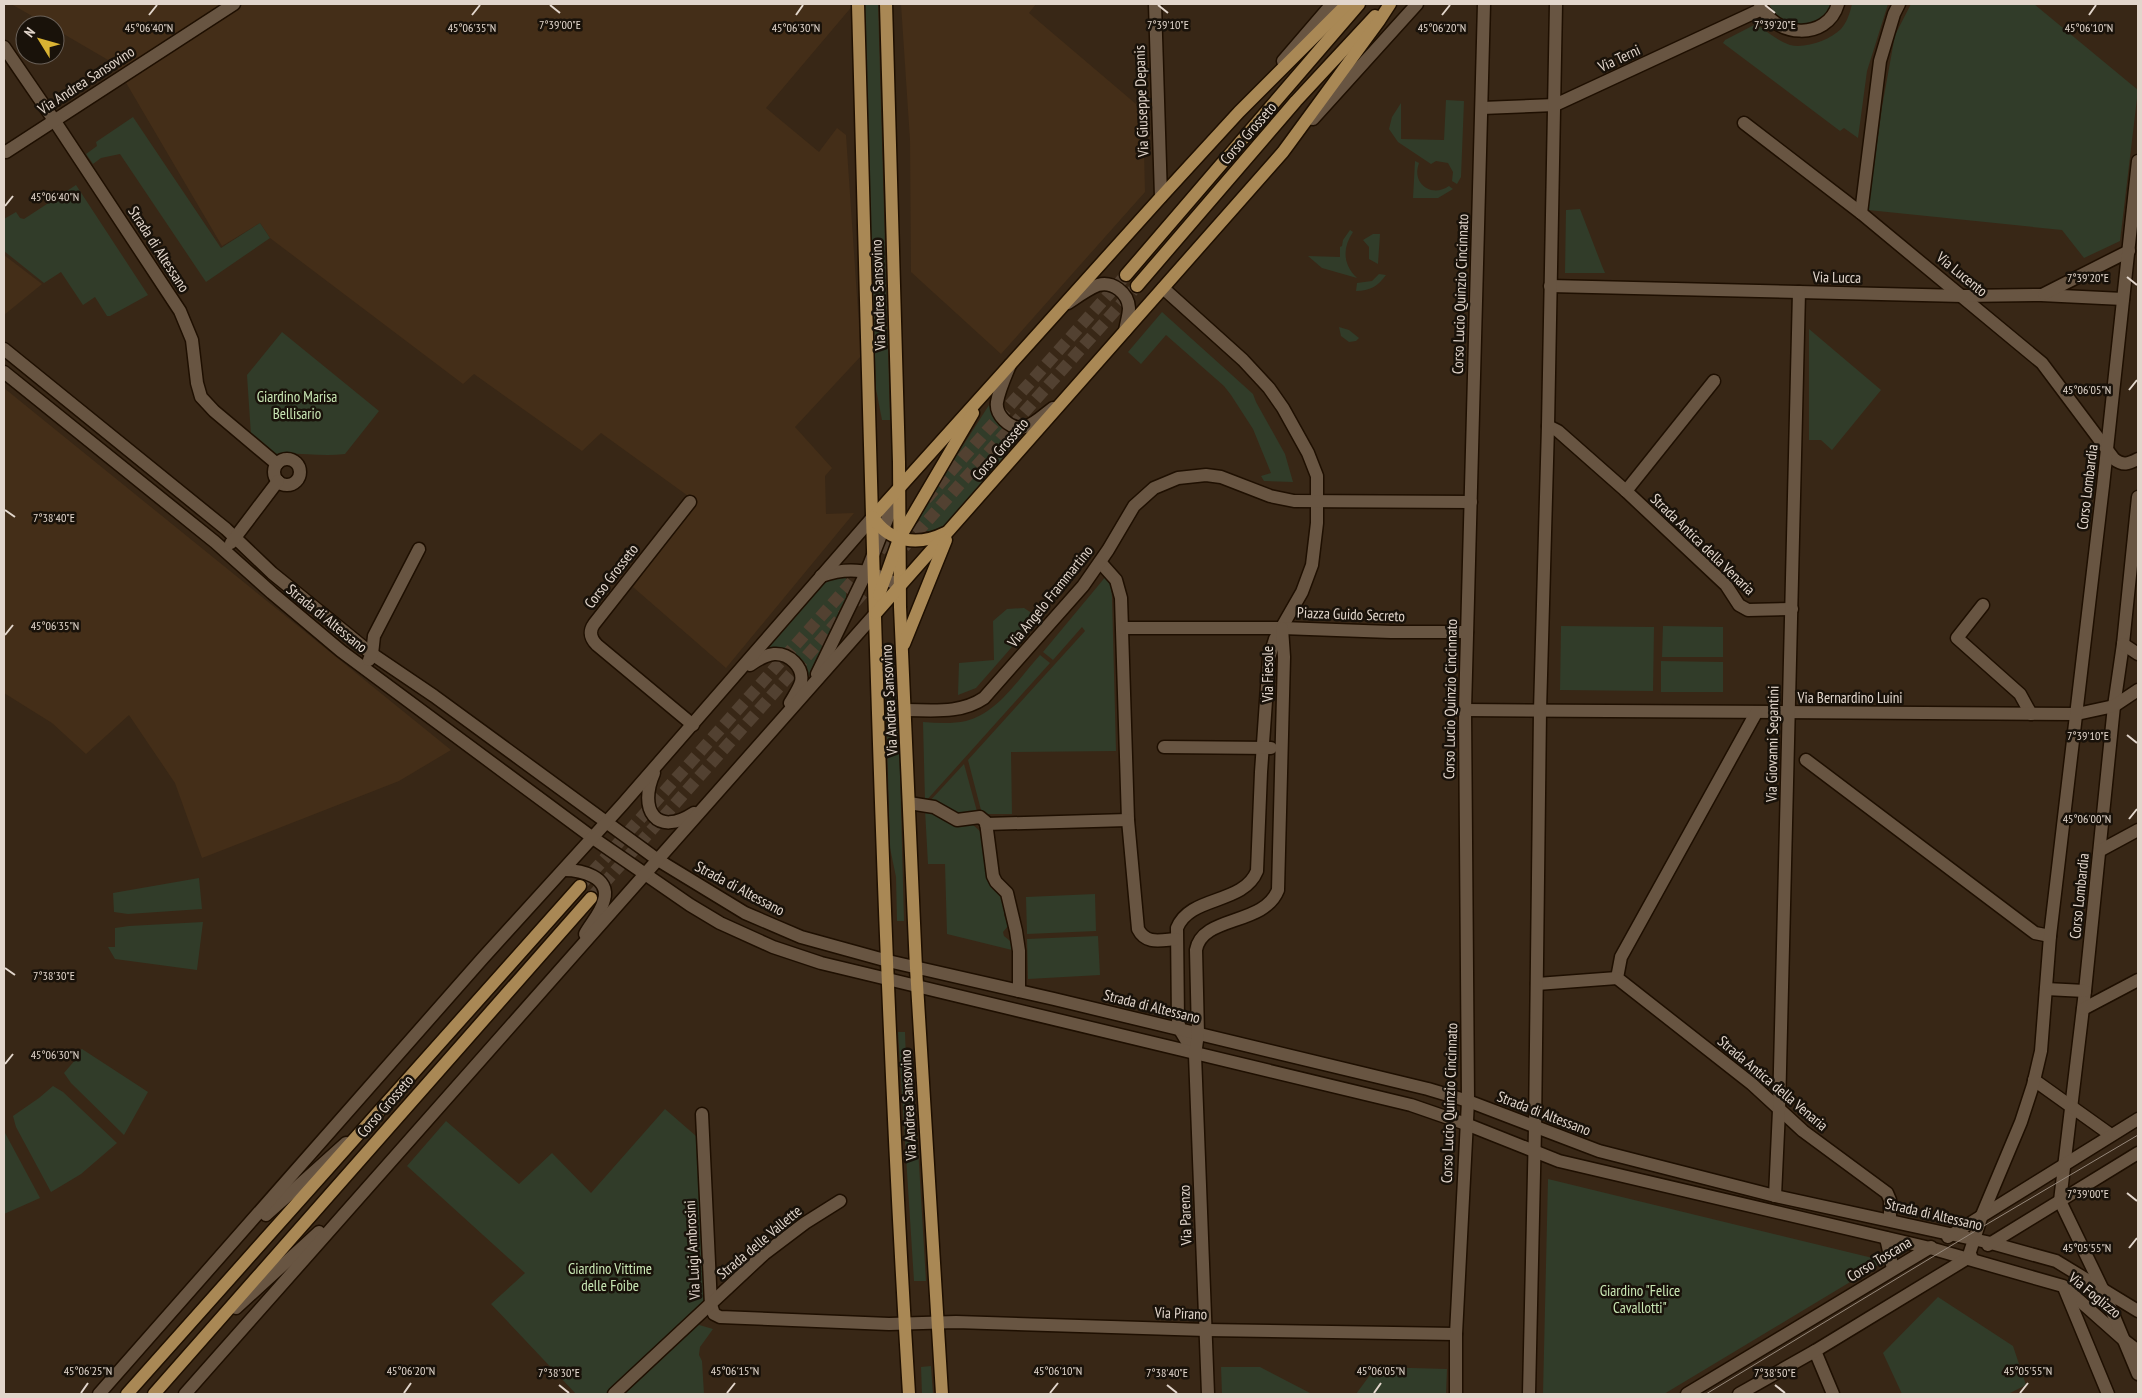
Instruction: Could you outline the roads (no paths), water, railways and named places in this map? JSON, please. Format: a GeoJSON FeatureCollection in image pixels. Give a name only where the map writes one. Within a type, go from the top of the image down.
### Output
{"type":"FeatureCollection","features":[{"type":"Feature","properties":{"kind":"main road","name":"Via Andrea Sansovino"},"geometry":{"type":"LineString","coordinates":[[858,4],[888,980],[909,1394]]}},
{"type":"Feature","properties":{"kind":"main road","name":"Via Andrea Sansovino"},"geometry":{"type":"LineString","coordinates":[[886,4],[902,649],[916,968],[942,1394]]}},
{"type":"Feature","properties":{"kind":"main road","name":"Corso Grosseto"},"geometry":{"type":"LineString","coordinates":[[873,517],[1161,196],[1239,112],[1347,4]]}},
{"type":"Feature","properties":{"kind":"main road","name":"Corso Grosseto"},"geometry":{"type":"LineString","coordinates":[[1126,276],[1359,4]]}},
{"type":"Feature","properties":{"kind":"main road","name":"Corso Grosseto"},"geometry":{"type":"LineString","coordinates":[[876,613],[1283,152],[1389,4]]}},
{"type":"Feature","properties":{"kind":"main road","name":"Corso Grosseto"},"geometry":{"type":"LineString","coordinates":[[1137,286],[1296,101],[1389,4]]}},
{"type":"Feature","properties":{"kind":"main road"},"geometry":{"type":"LineString","coordinates":[[875,575],[899,539],[989,388]]}},
{"type":"Feature","properties":{"kind":"main road"},"geometry":{"type":"LineString","coordinates":[[873,517],[884,530],[899,539],[927,539],[950,531]]}},
{"type":"Feature","properties":{"kind":"main road"},"geometry":{"type":"LineString","coordinates":[[902,649],[950,531]]}},
{"type":"Feature","properties":{"kind":"main road","name":"Corso Grosseto"},"geometry":{"type":"LineString","coordinates":[[127,1394],[580,886]]}},
{"type":"Feature","properties":{"kind":"main road","name":"Corso Grosseto"},"geometry":{"type":"LineString","coordinates":[[154,1394],[591,898]]}},
{"type":"Feature","properties":{"kind":"street","name":"Via Andrea Sansovino"},"geometry":{"type":"LineString","coordinates":[[6,152],[234,4]]}},
{"type":"Feature","properties":{"kind":"street","name":"Via Giuseppe Depanis"},"geometry":{"type":"LineString","coordinates":[[1155,4],[1161,196]]}},
{"type":"Feature","properties":{"kind":"street","name":"Corso Grosseto"},"geometry":{"type":"LineString","coordinates":[[1239,112],[1332,4]]}},
{"type":"Feature","properties":{"kind":"street","name":"Corso Grosseto"},"geometry":{"type":"LineString","coordinates":[[1283,152],[1417,4]]}},
{"type":"Feature","properties":{"kind":"street","name":"Corso Lucio Quinzio Cincinnato"},"geometry":{"type":"LineString","coordinates":[[1456,1394],[1456,1334],[1468,1101],[1465,710],[1484,4]]}},
{"type":"Feature","properties":{"kind":"street"},"geometry":{"type":"LineString","coordinates":[[1529,1394],[1536,1128],[1540,711],[1548,426],[1556,4]]}},
{"type":"Feature","properties":{"kind":"street"},"geometry":{"type":"LineString","coordinates":[[1761,6],[1770,20],[1781,27],[1793,31],[1806,31],[1819,27],[1829,19],[1838,4]]}},
{"type":"Feature","properties":{"kind":"street"},"geometry":{"type":"LineString","coordinates":[[1861,212],[1880,61],[1894,14],[1899,4]]}},
{"type":"Feature","properties":{"kind":"street","name":"Via Terni"},"geometry":{"type":"LineString","coordinates":[[1482,108],[1555,105],[1761,6]]}},
{"type":"Feature","properties":{"kind":"street","name":"Strada di Altessano"},"geometry":{"type":"LineString","coordinates":[[4,47],[180,311],[192,340],[197,383],[201,396],[214,412],[277,464]]}},
{"type":"Feature","properties":{"kind":"street","name":"Via Lucento"},"geometry":{"type":"LineString","coordinates":[[1744,123],[1861,212],[2042,362],[2107,451]]}},
{"type":"Feature","properties":{"kind":"street","name":"Corso Lombardia"},"geometry":{"type":"LineString","coordinates":[[1968,1258],[1982,1215],[2021,1122],[2041,1051],[2050,936],[2107,451],[2138,161]]}},
{"type":"Feature","properties":{"kind":"street"},"geometry":{"type":"LineString","coordinates":[[2042,295],[2129,251]]}},
{"type":"Feature","properties":{"kind":"street","name":"Corso Grosseto"},"geometry":{"type":"LineString","coordinates":[[1063,306],[1097,286],[1112,286],[1120,291],[1128,303],[1129,312],[1125,331]]}},
{"type":"Feature","properties":{"kind":"street","name":"Via Lucca"},"geometry":{"type":"LineString","coordinates":[[1550,286],[2123,298]]}},
{"type":"Feature","properties":{"kind":"street"},"geometry":{"type":"LineString","coordinates":[[1163,288],[1243,360],[1274,395],[1310,457],[1317,476],[1318,500],[1471,502]]}},
{"type":"Feature","properties":{"kind":"street","name":"Via Giovanni Segantini"},"geometry":{"type":"LineString","coordinates":[[1775,1196],[1790,713],[1799,292]]}},
{"type":"Feature","properties":{"kind":"street","name":"Strada di Altessano"},"geometry":{"type":"LineString","coordinates":[[4,349],[235,537],[272,573],[372,654],[434,696],[658,860],[726,903],[772,926],[817,942],[916,968],[1393,1080],[1468,1101],[1599,1151],[1775,1196],[1991,1243]]}},
{"type":"Feature","properties":{"kind":"street","name":"Corso Grosseto"},"geometry":{"type":"LineString","coordinates":[[1010,363],[997,406],[1000,416],[1008,423],[1018,428],[1027,427],[1064,399]]}},
{"type":"Feature","properties":{"kind":"street","name":"Strada di Altessano"},"geometry":{"type":"LineString","coordinates":[[4,372],[225,551],[272,594],[364,669],[594,838],[706,916],[755,940],[812,960],[888,980],[1195,1055],[1411,1105],[1466,1124],[1559,1161],[1968,1258]]}},
{"type":"Feature","properties":{"kind":"street"},"geometry":{"type":"LineString","coordinates":[[1626,491],[1714,381]]}},
{"type":"Feature","properties":{"kind":"street","name":"Strada Antica della Venaria"},"geometry":{"type":"LineString","coordinates":[[1548,426],[1558,431],[1626,491],[1726,585],[1739,605],[1748,610],[1792,609]]}},
{"type":"Feature","properties":{"kind":"street"},"geometry":{"type":"LineString","coordinates":[[2107,451],[2120,463],[2127,464],[2138,459]]}},
{"type":"Feature","properties":{"kind":"street"},"geometry":{"type":"LineString","coordinates":[[288,459],[296,462],[300,469],[299,477],[293,483],[285,485],[278,482],[274,475],[277,464],[288,459]]}},
{"type":"Feature","properties":{"kind":"street","name":"Via Angelo Frammartino"},"geometry":{"type":"LineString","coordinates":[[906,710],[957,709],[972,705],[984,698],[1077,593],[1100,562],[1138,501],[1154,488],[1178,478],[1197,475],[1216,476],[1282,499],[1318,500]]}},
{"type":"Feature","properties":{"kind":"street"},"geometry":{"type":"LineString","coordinates":[[225,551],[278,482]]}},
{"type":"Feature","properties":{"kind":"street","name":"Corso Grosseto"},"geometry":{"type":"LineString","coordinates":[[874,552],[899,487]]}},
{"type":"Feature","properties":{"kind":"street","name":"Corso Lombardia"},"geometry":{"type":"LineString","coordinates":[[2060,1201],[2101,850],[2114,706],[2123,644],[2138,496]]}},
{"type":"Feature","properties":{"kind":"street","name":"Piazza Guido Secreto"},"geometry":{"type":"LineString","coordinates":[[1318,500],[1316,547],[1310,572],[1299,599],[1282,628],[1391,632],[1467,632]]}},
{"type":"Feature","properties":{"kind":"street","name":"Corso Grosseto"},"geometry":{"type":"LineString","coordinates":[[690,502],[594,624],[590,632],[591,638],[597,645],[693,725]]}},
{"type":"Feature","properties":{"kind":"street","name":"Corso Grosseto"},"geometry":{"type":"LineString","coordinates":[[99,1394],[462,982],[594,838],[873,517]]}},
{"type":"Feature","properties":{"kind":"street","name":"Strada di Altessano"},"geometry":{"type":"LineString","coordinates":[[364,669],[372,654],[374,636],[419,549]]}},
{"type":"Feature","properties":{"kind":"street"},"geometry":{"type":"LineString","coordinates":[[1100,562],[1118,584],[1121,598],[1128,820],[1132,882],[1139,932],[1143,937],[1152,941],[1176,939]]}},
{"type":"Feature","properties":{"kind":"street"},"geometry":{"type":"LineString","coordinates":[[819,577],[845,569],[875,575],[900,586]]}},
{"type":"Feature","properties":{"kind":"street","name":"Corso Grosseto"},"geometry":{"type":"LineString","coordinates":[[810,690],[875,575]]}},
{"type":"Feature","properties":{"kind":"street"},"geometry":{"type":"LineString","coordinates":[[1983,605],[1957,638],[2020,694],[2031,714]]}},
{"type":"Feature","properties":{"kind":"street","name":"Corso Grosseto"},"geometry":{"type":"LineString","coordinates":[[185,1394],[706,804],[810,690],[876,613]]}},
{"type":"Feature","properties":{"kind":"street"},"geometry":{"type":"LineString","coordinates":[[1123,628],[1282,628]]}},
{"type":"Feature","properties":{"kind":"street","name":"Via Fiesole"},"geometry":{"type":"LineString","coordinates":[[1180,1030],[1176,939],[1178,924],[1186,914],[1241,890],[1252,881],[1256,874],[1269,658],[1273,644],[1282,628]]}},
{"type":"Feature","properties":{"kind":"street","name":"Via Fiesole"},"geometry":{"type":"LineString","coordinates":[[1198,1034],[1196,950],[1199,941],[1210,930],[1266,908],[1278,890],[1284,657],[1282,628]]}},
{"type":"Feature","properties":{"kind":"street"},"geometry":{"type":"LineString","coordinates":[[2123,644],[2138,654]]}},
{"type":"Feature","properties":{"kind":"street","name":"Corso Grosseto"},"geometry":{"type":"LineString","coordinates":[[735,676],[761,657],[772,654],[783,655],[795,663],[800,672],[801,683],[781,720]]}},
{"type":"Feature","properties":{"kind":"street","name":"Via Bernardino Luini"},"geometry":{"type":"LineString","coordinates":[[1465,710],[2077,714],[2114,706],[2138,690]]}},
{"type":"Feature","properties":{"kind":"street"},"geometry":{"type":"LineString","coordinates":[[1537,984],[1617,978],[1621,957],[1756,713]]}},
{"type":"Feature","properties":{"kind":"street"},"geometry":{"type":"LineString","coordinates":[[1164,747],[1282,748]]}},
{"type":"Feature","properties":{"kind":"street","name":"Corso Lombardia"},"geometry":{"type":"LineString","coordinates":[[1806,760],[2035,932],[2050,936]]}},
{"type":"Feature","properties":{"kind":"street","name":"Corso Grosseto"},"geometry":{"type":"LineString","coordinates":[[659,762],[650,784],[647,798],[650,811],[657,818],[666,823],[678,822],[706,804]]}},
{"type":"Feature","properties":{"kind":"street"},"geometry":{"type":"LineString","coordinates":[[910,804],[934,807],[957,820],[980,817],[986,824],[994,876],[996,882],[1007,893],[1017,938],[1019,991]]}},
{"type":"Feature","properties":{"kind":"street"},"geometry":{"type":"LineString","coordinates":[[986,824],[1128,820]]}},
{"type":"Feature","properties":{"kind":"street"},"geometry":{"type":"LineString","coordinates":[[2101,850],[2138,830]]}},
{"type":"Feature","properties":{"kind":"street","name":"Corso Grosseto"},"geometry":{"type":"LineString","coordinates":[[564,870],[583,871],[593,876],[601,884],[605,895],[601,908],[573,956]]}},
{"type":"Feature","properties":{"kind":"street","name":"Strada Antica della Venaria"},"geometry":{"type":"LineString","coordinates":[[1617,978],[1752,1084],[1803,1131],[1887,1193],[1890,1200],[1890,1220]]}},
{"type":"Feature","properties":{"kind":"street"},"geometry":{"type":"LineString","coordinates":[[2083,1009],[2138,980]]}},
{"type":"Feature","properties":{"kind":"street"},"geometry":{"type":"LineString","coordinates":[[2046,989],[2085,991]]}},
{"type":"Feature","properties":{"kind":"street"},"geometry":{"type":"LineString","coordinates":[[1180,1030],[1195,1055]]}},
{"type":"Feature","properties":{"kind":"street","name":"Via Parenzo"},"geometry":{"type":"LineString","coordinates":[[1198,1034],[1195,1055],[1208,1394]]}},
{"type":"Feature","properties":{"kind":"street"},"geometry":{"type":"LineString","coordinates":[[2034,1080],[2111,1135]]}},
{"type":"Feature","properties":{"kind":"street","name":"Via Luigi Ambrosini"},"geometry":{"type":"LineString","coordinates":[[702,1114],[711,1305],[714,1314],[724,1318],[904,1324]]}},
{"type":"Feature","properties":{"kind":"street","name":"Corso Toscana"},"geometry":{"type":"LineString","coordinates":[[1687,1394],[1930,1248],[2138,1119]]}},
{"type":"Feature","properties":{"kind":"street","name":"Corso Grosseto"},"geometry":{"type":"LineString","coordinates":[[241,1234],[296,1189],[328,1157],[360,1132]]}},
{"type":"Feature","properties":{"kind":"street"},"geometry":{"type":"LineString","coordinates":[[1739,1394],[1815,1351],[2138,1153]]}},
{"type":"Feature","properties":{"kind":"street","name":"Strada delle Vallette"},"geometry":{"type":"LineString","coordinates":[[614,1394],[779,1242],[811,1218],[840,1201]]}},
{"type":"Feature","properties":{"kind":"street"},"geometry":{"type":"LineString","coordinates":[[2060,1201],[2103,1290],[2138,1374]]}},
{"type":"Feature","properties":{"kind":"street","name":"Corso Grosseto"},"geometry":{"type":"LineString","coordinates":[[204,1336],[314,1236],[345,1212]]}},
{"type":"Feature","properties":{"kind":"street"},"geometry":{"type":"LineString","coordinates":[[1886,1238],[1893,1269]]}},
{"type":"Feature","properties":{"kind":"street","name":"Via Foglizzo"},"geometry":{"type":"LineString","coordinates":[[1991,1243],[2056,1261],[2138,1311]]}},
{"type":"Feature","properties":{"kind":"street","name":"Via Foglizzo"},"geometry":{"type":"LineString","coordinates":[[1968,1258],[2063,1286],[2125,1342],[2138,1351]]}},
{"type":"Feature","properties":{"kind":"street"},"geometry":{"type":"LineString","coordinates":[[2103,1290],[2063,1286],[2108,1394]]}},
{"type":"Feature","properties":{"kind":"street","name":"Via Pirano"},"geometry":{"type":"LineString","coordinates":[[904,1324],[938,1322],[1206,1330],[1456,1334]]}},
{"type":"Feature","properties":{"kind":"street"},"geometry":{"type":"LineString","coordinates":[[1815,1351],[1833,1394]]}},
{"type":"Feature","properties":{"kind":"tunnel"},"geometry":{"type":"LineString","coordinates":[[926,499],[1126,275]]}},
{"type":"Feature","properties":{"kind":"tunnel"},"geometry":{"type":"LineString","coordinates":[[904,547],[1137,286]]}},
{"type":"Feature","properties":{"kind":"tunnel"},"geometry":{"type":"LineString","coordinates":[[580,886],[899,529]]}},
{"type":"Feature","properties":{"kind":"tunnel"},"geometry":{"type":"LineString","coordinates":[[591,898],[879,575]]}},
{"type":"Feature","properties":{"kind":"tram line"},"geometry":{"type":"LineString","coordinates":[[1706,1394],[2138,1135]]}},
{"type":"Feature","properties":{"kind":"park label","name":"Giardino Marisa Bellisario"},"geometry":{"type":"Point","coordinates":[297,404]}},
{"type":"Feature","properties":{"kind":"park label","name":"Giardino Vittime delle Foibe"},"geometry":{"type":"Point","coordinates":[610,1276]}},
{"type":"Feature","properties":{"kind":"park label","name":"Giardino \"Felice Cavallotti\""},"geometry":{"type":"Point","coordinates":[1640,1298]}}]}
